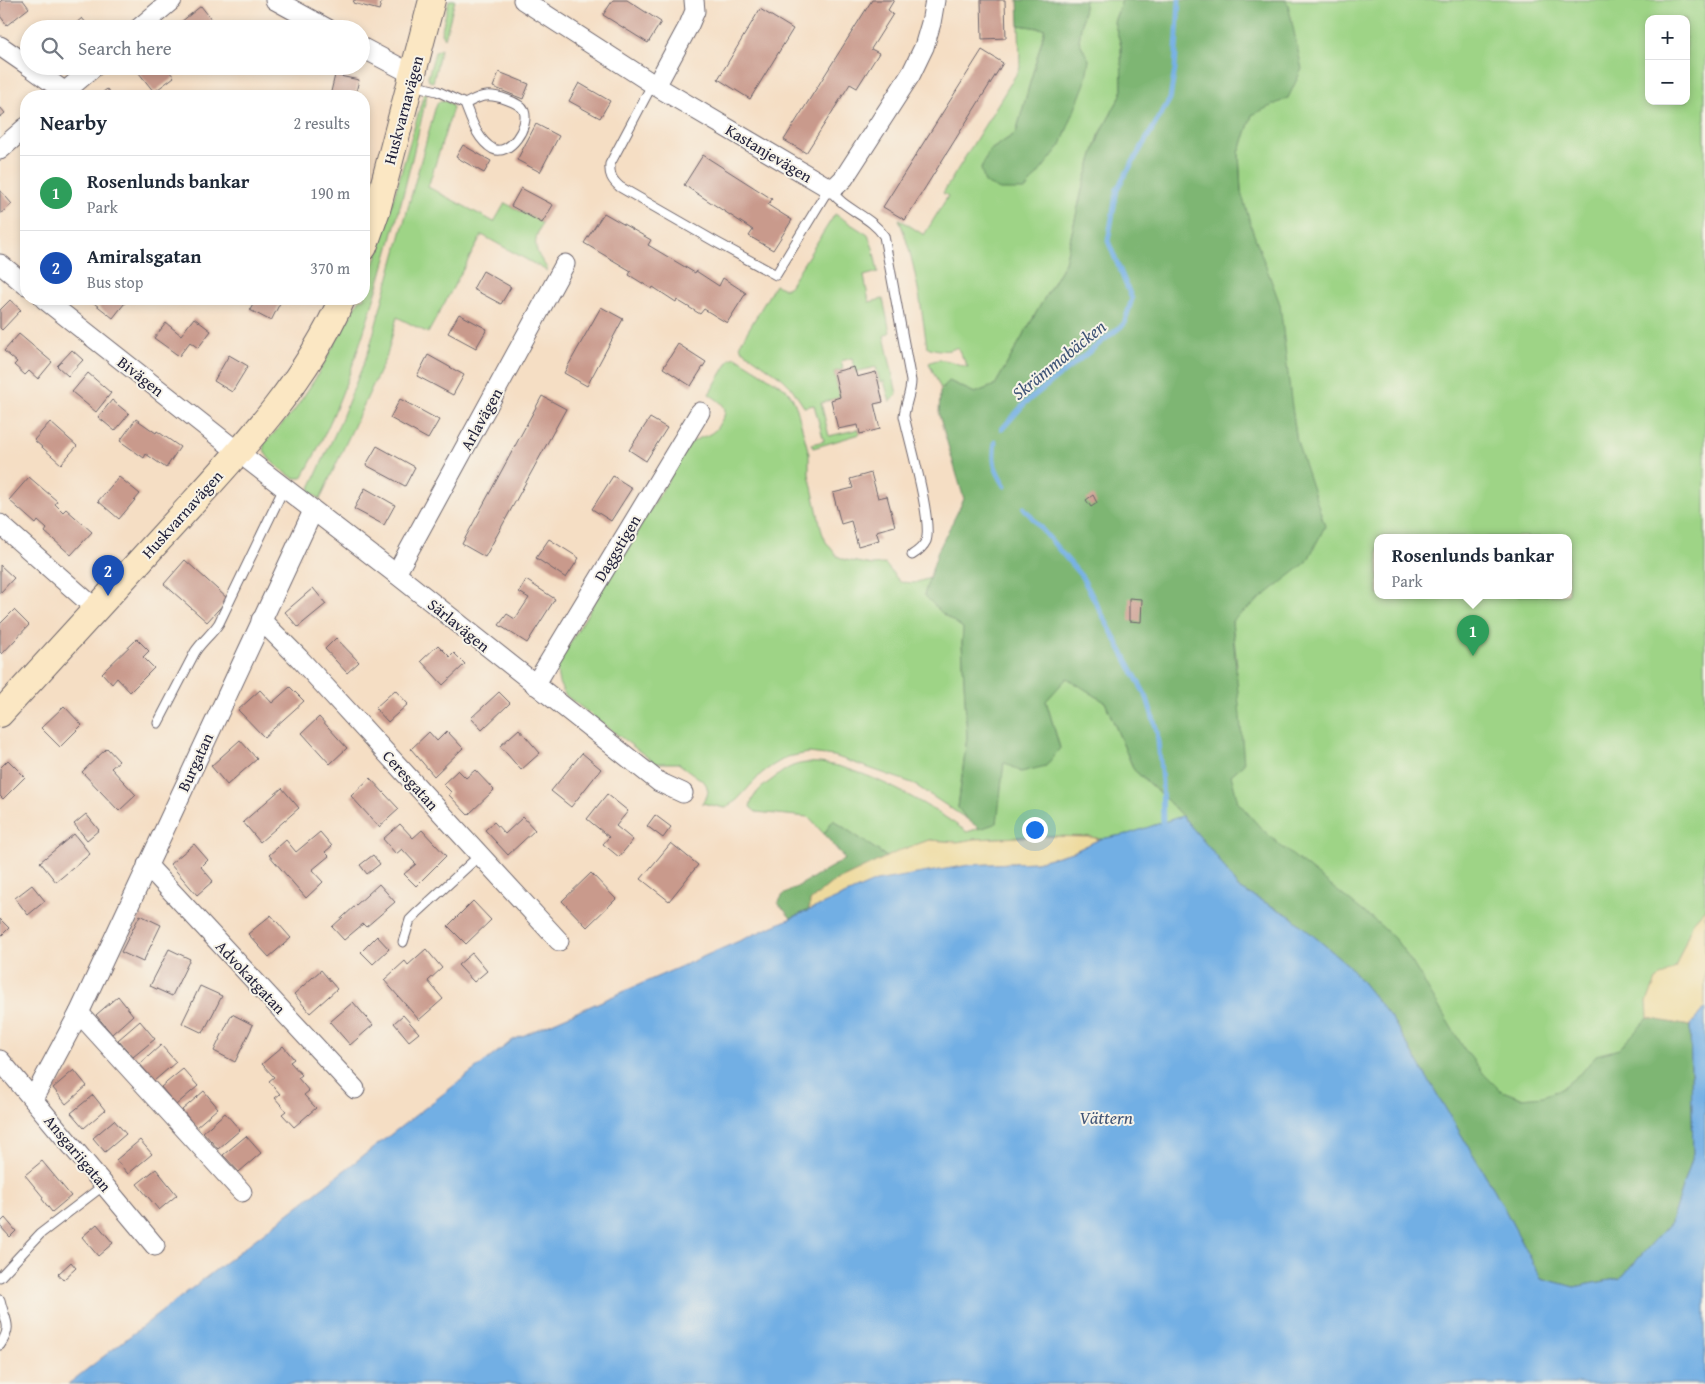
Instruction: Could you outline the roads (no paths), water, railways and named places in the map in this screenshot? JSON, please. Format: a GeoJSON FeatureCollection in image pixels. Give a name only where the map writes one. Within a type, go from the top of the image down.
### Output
{"type":"FeatureCollection","features":[{"type":"Feature","properties":{"kind":"street"},"geometry":{"type":"LineString","coordinates":[[149,20],[172,0]]}},
{"type":"Feature","properties":{"kind":"street"},"geometry":{"type":"LineString","coordinates":[[275,0],[312,20]]}},
{"type":"Feature","properties":{"kind":"street","name":"Huskvarnavägen"},"geometry":{"type":"LineString","coordinates":[[370,230],[377,210],[432,0]]}},
{"type":"Feature","properties":{"kind":"street","name":"Kastanjevägen"},"geometry":{"type":"LineString","coordinates":[[523,0],[655,84],[829,188],[836,186],[844,178],[911,74],[924,47],[931,24],[935,0]]}},
{"type":"Feature","properties":{"kind":"street"},"geometry":{"type":"LineString","coordinates":[[655,84],[690,25],[695,11],[694,0]]}},
{"type":"Feature","properties":{"kind":"street"},"geometry":{"type":"LineString","coordinates":[[0,46],[20,60]]}},
{"type":"Feature","properties":{"kind":"street"},"geometry":{"type":"LineString","coordinates":[[370,53],[411,79]]}},
{"type":"Feature","properties":{"kind":"street"},"geometry":{"type":"LineString","coordinates":[[40,75],[57,90]]}},
{"type":"Feature","properties":{"kind":"street"},"geometry":{"type":"LineString","coordinates":[[67,90],[84,75]]}},
{"type":"Feature","properties":{"kind":"street"},"geometry":{"type":"LineString","coordinates":[[0,150],[20,132]]}},
{"type":"Feature","properties":{"kind":"street"},"geometry":{"type":"LineString","coordinates":[[0,264],[20,280]]}},
{"type":"Feature","properties":{"kind":"street","name":"Arlavägen"},"geometry":{"type":"LineString","coordinates":[[396,574],[565,264]]}},
{"type":"Feature","properties":{"kind":"street","name":"Bivägen"},"geometry":{"type":"LineString","coordinates":[[52,305],[238,452]]}},
{"type":"Feature","properties":{"kind":"street","name":"Huskvarnavägen"},"geometry":{"type":"LineString","coordinates":[[0,714],[276,410],[308,363],[339,305]]}},
{"type":"Feature","properties":{"kind":"street","name":"Daggstigen"},"geometry":{"type":"LineString","coordinates":[[534,685],[700,412]]}},
{"type":"Feature","properties":{"kind":"street","name":"Särlavägen"},"geometry":{"type":"LineString","coordinates":[[238,452],[659,782],[683,793]]}},
{"type":"Feature","properties":{"kind":"street","name":"Burgatan"},"geometry":{"type":"LineString","coordinates":[[33,1100],[79,1013],[261,620],[314,511]]}},
{"type":"Feature","properties":{"kind":"street"},"geometry":{"type":"LineString","coordinates":[[0,524],[96,609]]}},
{"type":"Feature","properties":{"kind":"street","name":"Ceresgatan"},"geometry":{"type":"LineString","coordinates":[[261,620],[299,658],[559,941]]}},
{"type":"Feature","properties":{"kind":"street","name":"Advokatgatan"},"geometry":{"type":"LineString","coordinates":[[147,865],[355,1089]]}},
{"type":"Feature","properties":{"kind":"street"},"geometry":{"type":"LineString","coordinates":[[79,1013],[242,1192]]}},
{"type":"Feature","properties":{"kind":"street","name":"Ansgariigatan"},"geometry":{"type":"LineString","coordinates":[[0,1060],[155,1246]]}},
{"type":"Feature","properties":{"kind":"lane"},"geometry":{"type":"LineString","coordinates":[[411,79],[464,104],[483,141],[494,150],[503,150],[515,142],[522,132],[525,119],[524,112],[520,106],[510,101],[486,96],[464,104]]}},
{"type":"Feature","properties":{"kind":"lane"},"geometry":{"type":"LineString","coordinates":[[655,84],[610,164],[609,172],[613,180],[620,187],[776,275],[829,188],[841,203],[874,225],[884,236],[911,381],[911,391],[904,416],[926,513],[926,541],[920,550],[912,555]]}},
{"type":"Feature","properties":{"kind":"lane"},"geometry":{"type":"LineString","coordinates":[[158,723],[195,652],[202,642],[212,634],[219,623],[284,488]]}},
{"type":"Feature","properties":{"kind":"lane"},"geometry":{"type":"LineString","coordinates":[[404,942],[410,920],[480,855]]}},
{"type":"Feature","properties":{"kind":"lane"},"geometry":{"type":"LineString","coordinates":[[0,1277],[40,1234],[104,1185]]}},
{"type":"Feature","properties":{"kind":"lane"},"geometry":{"type":"LineString","coordinates":[[0,1300],[8,1322],[7,1336],[0,1345]]}},
{"type":"Feature","properties":{"kind":"water","name":"Vättern"},"geometry":{"type":"Polygon","coordinates":[[[1182,816],[1217,857],[1238,888],[1290,916],[1348,965],[1392,1019],[1495,1191],[1541,1278],[1574,1287],[1621,1278],[1671,1222],[1693,1153],[1690,1026],[1705,1007],[1705,1384],[68,1384],[513,1040],[876,881],[969,865],[1036,862],[1073,852],[1100,839],[1128,834],[1182,816]]]}},
{"type":"Feature","properties":{"kind":"waterway","name":"Skrämmabäcken"},"geometry":{"type":"LineString","coordinates":[[1002,429],[1025,403],[1124,324],[1132,299],[1108,241],[1117,189],[1170,99],[1175,69],[1179,0]]}},
{"type":"Feature","properties":{"kind":"waterway","name":"Skrämmabäcken"},"geometry":{"type":"LineString","coordinates":[[995,442],[995,465],[1005,486]]}},
{"type":"Feature","properties":{"kind":"waterway"},"geometry":{"type":"LineString","coordinates":[[1024,508],[1082,577],[1147,698],[1157,731],[1162,782],[1163,823]]}},
{"type":"Feature","properties":{"kind":"place","name":"Amiralsgatan"},"geometry":{"type":"Point","coordinates":[108,596]}},
{"type":"Feature","properties":{"kind":"place","name":"Rosenlunds bankar"},"geometry":{"type":"Point","coordinates":[1473,656]}}]}
